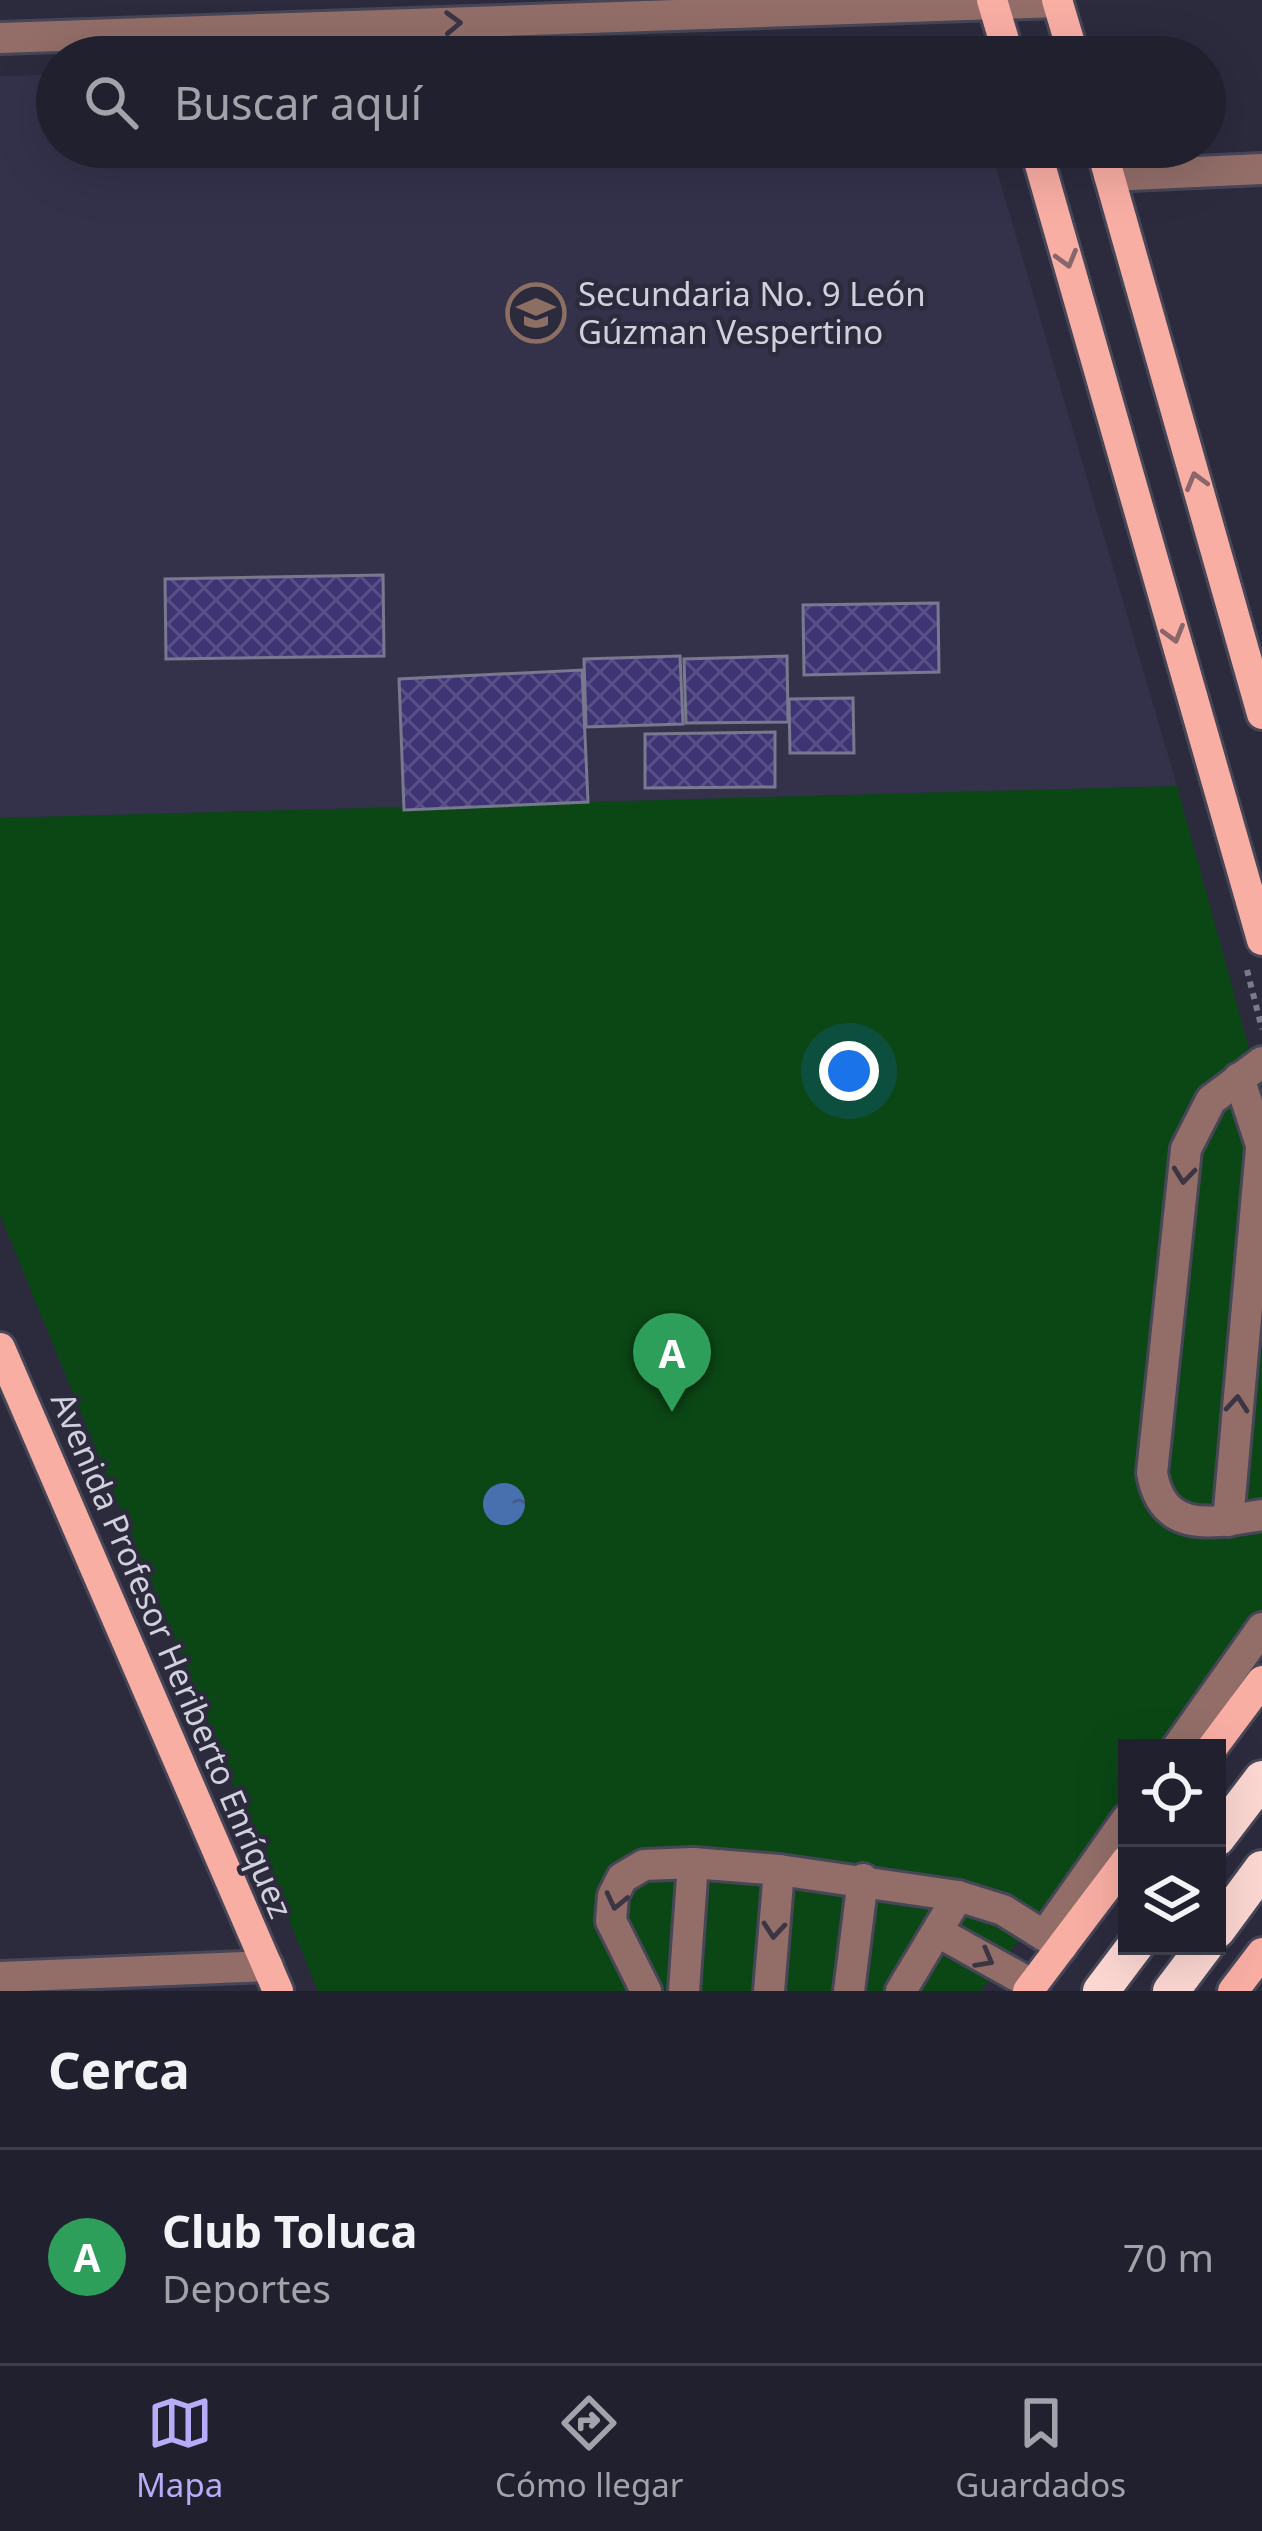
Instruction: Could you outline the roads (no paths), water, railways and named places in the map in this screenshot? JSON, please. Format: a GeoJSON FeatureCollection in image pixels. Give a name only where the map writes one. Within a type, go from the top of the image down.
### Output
{"type":"FeatureCollection","features":[{"type":"Feature","properties":{"kind":"highway"},"geometry":{"type":"LineString","coordinates":[[1226,1826],[1262,1779]]}},
{"type":"Feature","properties":{"kind":"highway"},"geometry":{"type":"LineString","coordinates":[[1226,1918],[1262,1869]]}},
{"type":"Feature","properties":{"kind":"highway"},"geometry":{"type":"LineString","coordinates":[[1101,1991],[1128,1955]]}},
{"type":"Feature","properties":{"kind":"highway"},"geometry":{"type":"LineString","coordinates":[[1171,1991],[1198,1955]]}},
{"type":"Feature","properties":{"kind":"main road"},"geometry":{"type":"LineString","coordinates":[[1058,1],[1068,36]]}},
{"type":"Feature","properties":{"kind":"main road"},"geometry":{"type":"LineString","coordinates":[[993,3],[1003,36]]}},
{"type":"Feature","properties":{"kind":"main road"},"geometry":{"type":"LineString","coordinates":[[1041,168],[1262,940]]}},
{"type":"Feature","properties":{"kind":"main road"},"geometry":{"type":"LineString","coordinates":[[1107,168],[1262,715]]}},
{"type":"Feature","properties":{"kind":"main road","name":"Avenida Profesor Heriberto Enríquez"},"geometry":{"type":"LineString","coordinates":[[0,1348],[273,1979]]}},
{"type":"Feature","properties":{"kind":"main road"},"geometry":{"type":"LineString","coordinates":[[1219,1739],[1262,1682]]}},
{"type":"Feature","properties":{"kind":"main road"},"geometry":{"type":"LineString","coordinates":[[1031,1988],[1053,1941],[1118,1870]]}},
{"type":"Feature","properties":{"kind":"main road"},"geometry":{"type":"LineString","coordinates":[[1233,1991],[1262,1952]]}},
{"type":"Feature","properties":{"kind":"street"},"geometry":{"type":"LineString","coordinates":[[57,36],[1058,1]]}},
{"type":"Feature","properties":{"kind":"street"},"geometry":{"type":"LineString","coordinates":[[0,38],[36,37]]}},
{"type":"Feature","properties":{"kind":"street"},"geometry":{"type":"LineString","coordinates":[[1226,167],[1262,169]]}},
{"type":"Feature","properties":{"kind":"street"},"geometry":{"type":"LineString","coordinates":[[1228,1521],[1261,1142],[1250,1070],[1211,1100],[1186,1149],[1152,1473],[1156,1495],[1167,1511],[1188,1520],[1228,1521],[1262,1515]]}},
{"type":"Feature","properties":{"kind":"street"},"geometry":{"type":"LineString","coordinates":[[1183,1739],[1262,1628]]}},
{"type":"Feature","properties":{"kind":"street"},"geometry":{"type":"LineString","coordinates":[[646,1991],[611,1921],[613,1896],[622,1878],[644,1865],[693,1862],[779,1870],[958,1896],[1003,1910],[1053,1941],[1118,1834]]}},
{"type":"Feature","properties":{"kind":"street"},"geometry":{"type":"LineString","coordinates":[[684,1991],[693,1862]]}},
{"type":"Feature","properties":{"kind":"street"},"geometry":{"type":"LineString","coordinates":[[769,1991],[779,1870]]}},
{"type":"Feature","properties":{"kind":"street"},"geometry":{"type":"LineString","coordinates":[[849,1991],[863,1879]]}},
{"type":"Feature","properties":{"kind":"street"},"geometry":{"type":"LineString","coordinates":[[901,1991],[958,1896]]}},
{"type":"Feature","properties":{"kind":"street"},"geometry":{"type":"LineString","coordinates":[[938,1932],[1031,1988]]}},
{"type":"Feature","properties":{"kind":"street"},"geometry":{"type":"LineString","coordinates":[[0,1977],[273,1979]]}},
{"type":"Feature","properties":{"kind":"water"},"geometry":{"type":"Polygon","coordinates":[[[504,1483],[519,1489],[525,1504],[519,1519],[504,1525],[489,1519],[483,1504],[489,1489],[504,1483]]]}},
{"type":"Feature","properties":{"kind":"place","name":"Secundaria No. 9 León Gúzman Vespertino"},"geometry":{"type":"Point","coordinates":[536,313]}},
{"type":"Feature","properties":{"kind":"place","name":"Club Toluca"},"geometry":{"type":"Point","coordinates":[672,1412]}}]}
